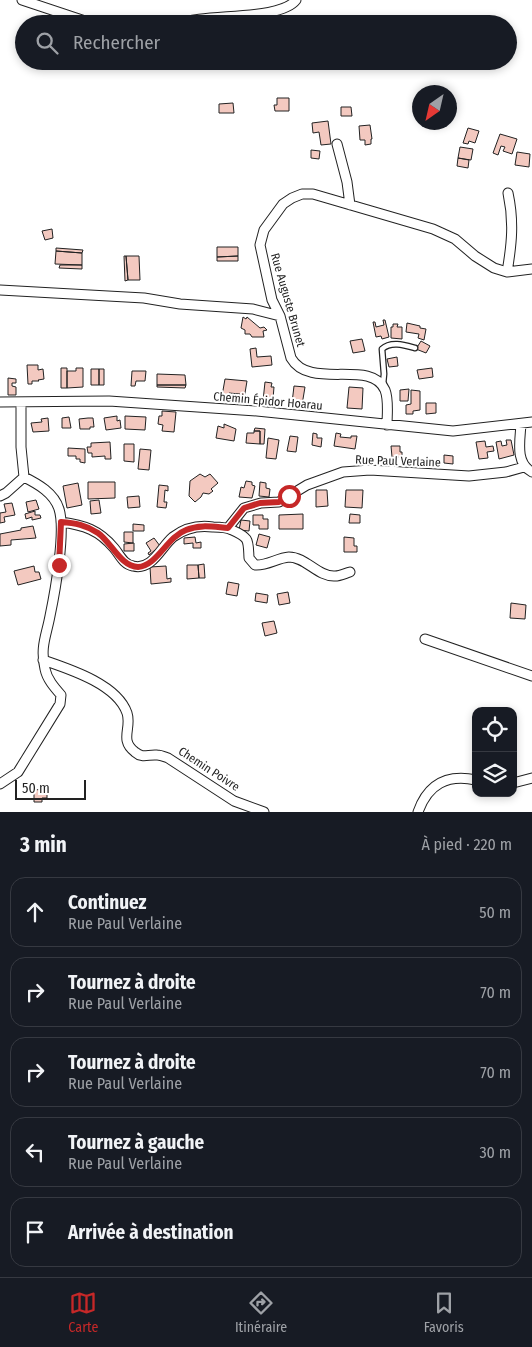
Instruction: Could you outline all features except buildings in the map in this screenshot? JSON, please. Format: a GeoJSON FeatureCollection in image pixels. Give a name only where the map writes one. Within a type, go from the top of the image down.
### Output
{"type":"FeatureCollection","features":[{"type":"Feature","properties":{"kind":"street"},"geometry":{"type":"LineString","coordinates":[[22,0],[67,15]]}},
{"type":"Feature","properties":{"kind":"street"},"geometry":{"type":"LineString","coordinates":[[244,15],[283,10],[293,5],[296,0]]}},
{"type":"Feature","properties":{"kind":"street"},"geometry":{"type":"LineString","coordinates":[[337,144],[347,182],[350,205]]}},
{"type":"Feature","properties":{"kind":"street"},"geometry":{"type":"LineString","coordinates":[[508,193],[512,212],[512,235],[507,272],[532,269]]}},
{"type":"Feature","properties":{"kind":"street","name":"Rue Auguste Brunet"},"geometry":{"type":"LineString","coordinates":[[383,386],[371,377],[312,373],[299,368],[291,358],[280,316],[272,300],[260,245],[264,230],[283,204],[302,194],[313,194],[433,229],[455,239],[475,256],[494,268],[507,272]]}},
{"type":"Feature","properties":{"kind":"street"},"geometry":{"type":"LineString","coordinates":[[0,290],[144,298],[180,304],[253,309],[280,316]]}},
{"type":"Feature","properties":{"kind":"street"},"geometry":{"type":"LineString","coordinates":[[383,386],[387,399],[387,426]]}},
{"type":"Feature","properties":{"kind":"street","name":"Chemin Épidor Hoarau"},"geometry":{"type":"LineString","coordinates":[[0,402],[109,401],[257,411],[453,432],[532,422]]}},
{"type":"Feature","properties":{"kind":"street"},"geometry":{"type":"LineString","coordinates":[[21,402],[21,447],[24,477]]}},
{"type":"Feature","properties":{"kind":"street"},"geometry":{"type":"LineString","coordinates":[[521,424],[520,454],[528,470]]}},
{"type":"Feature","properties":{"kind":"street","name":"Rue Paul Verlaine"},"geometry":{"type":"LineString","coordinates":[[228,528],[244,508],[260,503],[279,502],[307,485],[344,472],[370,470],[469,476],[528,470]]}},
{"type":"Feature","properties":{"kind":"street"},"geometry":{"type":"LineString","coordinates":[[0,496],[24,477]]}},
{"type":"Feature","properties":{"kind":"street"},"geometry":{"type":"LineString","coordinates":[[0,784],[18,772],[60,704],[61,695],[50,681],[45,671],[43,660],[43,643],[50,617],[59,565],[61,522],[59,508],[51,494],[38,484],[24,477]]}},
{"type":"Feature","properties":{"kind":"street"},"geometry":{"type":"LineString","coordinates":[[61,522],[80,524],[98,534],[126,564],[139,567],[152,562],[174,537],[185,530],[198,526],[228,528],[243,535],[247,538],[250,547],[249,558],[255,565],[288,557],[335,576],[350,572]]}},
{"type":"Feature","properties":{"kind":"street"},"geometry":{"type":"LineString","coordinates":[[425,639],[532,676]]}},
{"type":"Feature","properties":{"kind":"street","name":"Chemin Poivre"},"geometry":{"type":"LineString","coordinates":[[43,660],[75,671],[113,694],[127,712],[126,737],[133,751],[146,757],[156,755],[168,758],[234,801],[264,812]]}},
{"type":"Feature","properties":{"kind":"street"},"geometry":{"type":"LineString","coordinates":[[517,782],[532,778]]}},
{"type":"Feature","properties":{"kind":"street"},"geometry":{"type":"LineString","coordinates":[[418,812],[430,791],[439,783],[452,779],[472,779]]}},
{"type":"Feature","properties":{"kind":"lane"},"geometry":{"type":"LineString","coordinates":[[383,386],[382,349],[386,345],[391,344],[415,348]]}},
{"type":"Feature","properties":{"kind":"route"},"geometry":{"type":"LineString","coordinates":[[59,565],[61,522],[80,524],[98,534],[126,564],[139,567],[152,562],[164,546],[185,530],[198,526],[228,528],[244,508],[260,503],[279,502],[289,496]]}}]}
